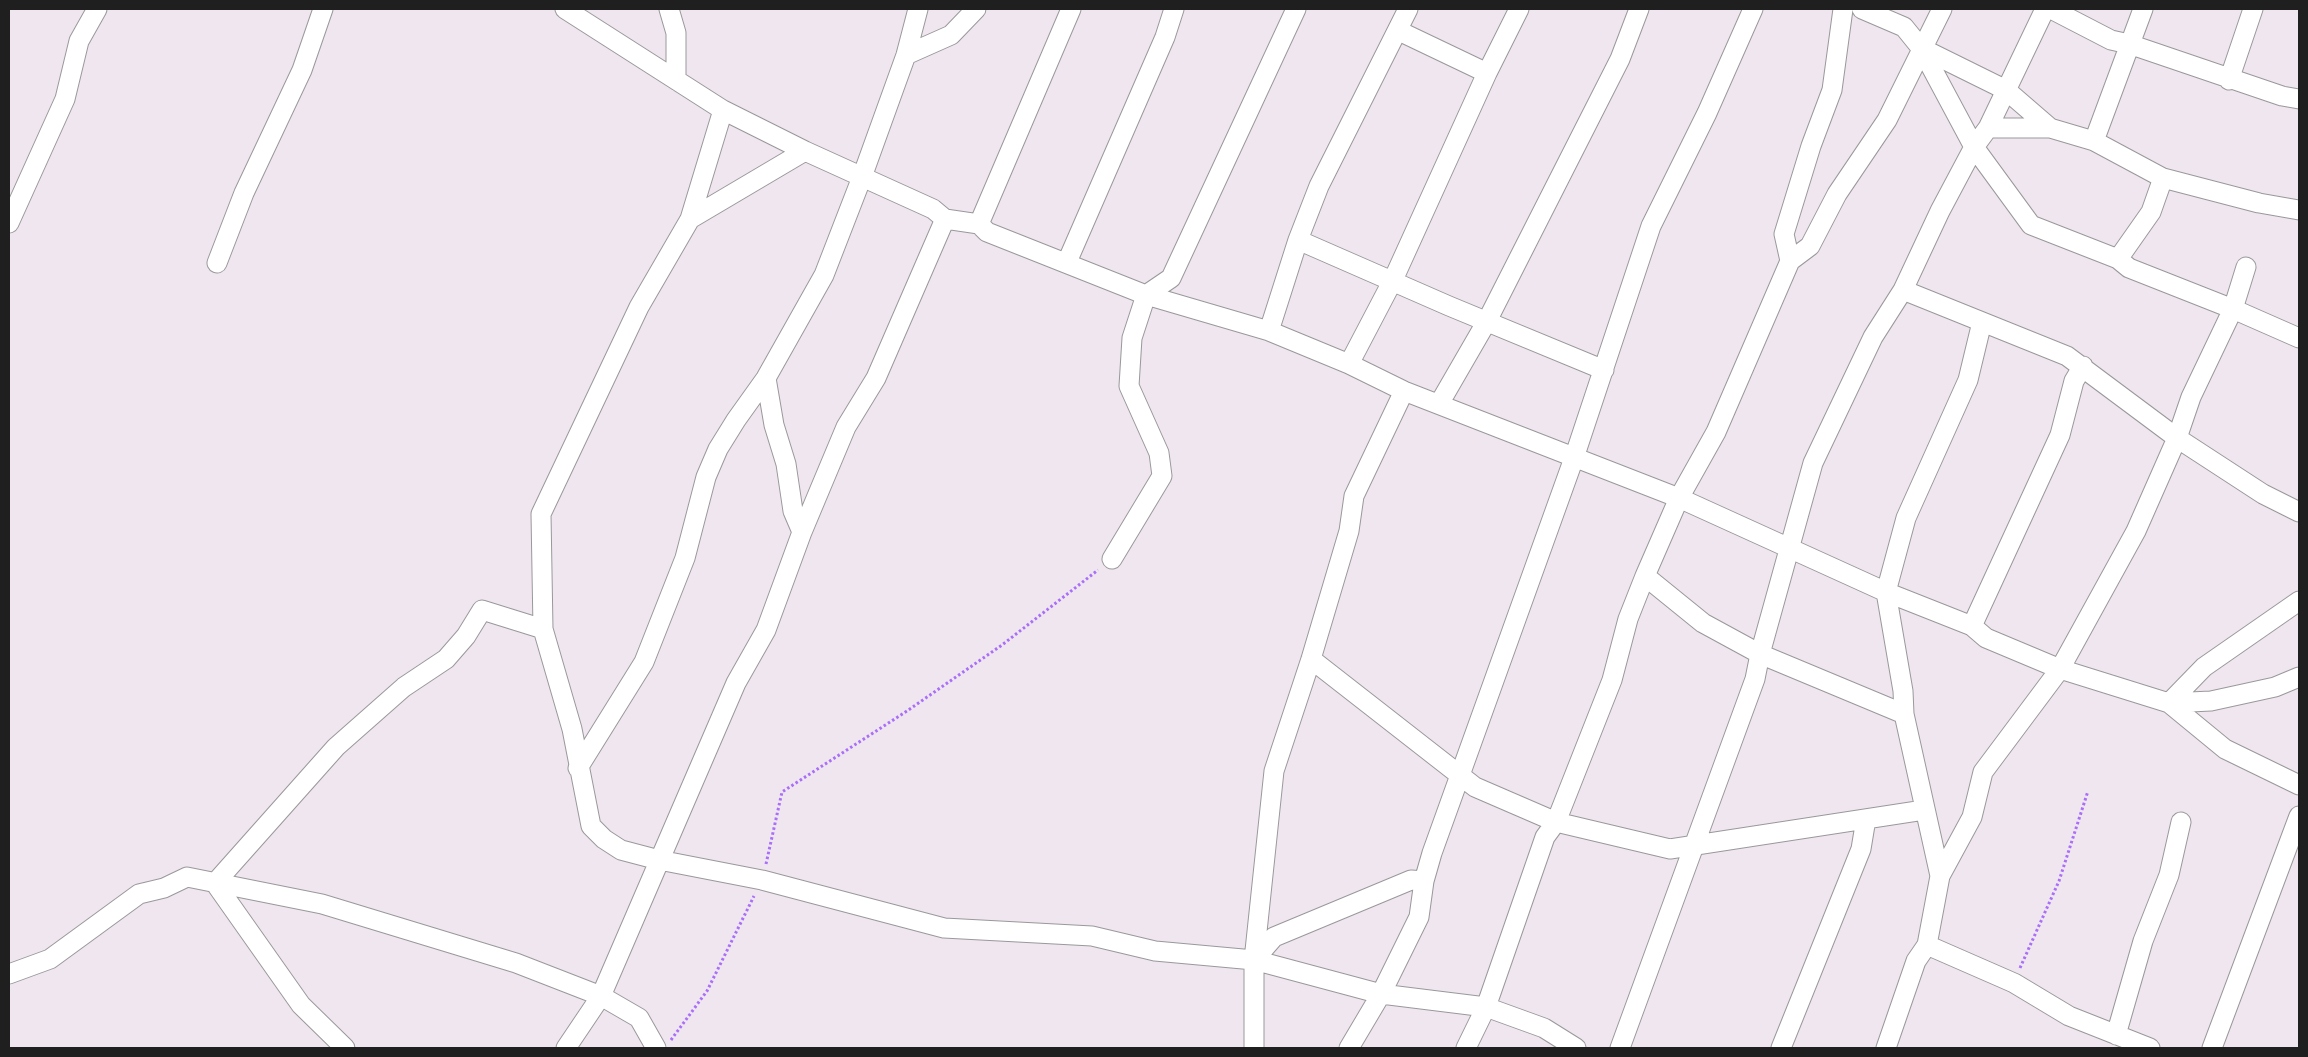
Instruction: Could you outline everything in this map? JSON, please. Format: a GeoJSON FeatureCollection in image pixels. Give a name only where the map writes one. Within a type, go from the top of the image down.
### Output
{"type":"FeatureCollection","features":[{"type":"Feature","properties":{"kind":"street"},"geometry":{"type":"LineString","coordinates":[[9,222],[65,99],[79,41],[97,9]]}},
{"type":"Feature","properties":{"kind":"street"},"geometry":{"type":"LineString","coordinates":[[217,263],[244,193],[302,70],[323,9]]}},
{"type":"Feature","properties":{"kind":"street"},"geometry":{"type":"LineString","coordinates":[[565,9],[723,110],[805,151],[933,209],[945,219],[978,224],[987,232],[1146,294],[1269,331],[1349,364],[1404,391],[1679,498],[1886,592],[1972,626],[1986,638],[2060,669],[2169,703],[2211,701],[2275,687],[2299,677]]}},
{"type":"Feature","properties":{"kind":"street"},"geometry":{"type":"LineString","coordinates":[[669,9],[676,33],[676,80]]}},
{"type":"Feature","properties":{"kind":"street"},"geometry":{"type":"LineString","coordinates":[[578,768],[644,662],[685,558],[706,477],[718,449],[766,378],[824,275],[906,55],[918,9]]}},
{"type":"Feature","properties":{"kind":"street"},"geometry":{"type":"LineString","coordinates":[[906,55],[951,35],[976,9]]}},
{"type":"Feature","properties":{"kind":"street"},"geometry":{"type":"LineString","coordinates":[[978,224],[1071,9]]}},
{"type":"Feature","properties":{"kind":"street"},"geometry":{"type":"LineString","coordinates":[[1066,262],[1165,37],[1174,9]]}},
{"type":"Feature","properties":{"kind":"street"},"geometry":{"type":"LineString","coordinates":[[1112,559],[1162,476],[1159,453],[1129,386],[1132,338],[1146,294],[1170,278],[1296,9]]}},
{"type":"Feature","properties":{"kind":"street"},"geometry":{"type":"LineString","coordinates":[[1269,331],[1298,240],[1319,186],[1408,9]]}},
{"type":"Feature","properties":{"kind":"street"},"geometry":{"type":"LineString","coordinates":[[1349,364],[1393,280],[1487,73],[1520,9]]}},
{"type":"Feature","properties":{"kind":"street"},"geometry":{"type":"LineString","coordinates":[[1439,404],[1487,321],[1620,58],[1639,9]]}},
{"type":"Feature","properties":{"kind":"street"},"geometry":{"type":"LineString","coordinates":[[1349,1048],[1381,994],[1419,917],[1424,882],[1459,774],[1574,458],[1651,226],[1707,113],[1752,9]]}},
{"type":"Feature","properties":{"kind":"street"},"geometry":{"type":"LineString","coordinates":[[1790,260],[1784,234],[1811,146],[1832,90],[1843,9]]}},
{"type":"Feature","properties":{"kind":"street"},"geometry":{"type":"LineString","coordinates":[[1862,9],[1904,27],[1921,48],[1974,147],[2031,225],[2118,258],[2129,268],[2233,309],[2299,338]]}},
{"type":"Feature","properties":{"kind":"street"},"geometry":{"type":"LineString","coordinates":[[1466,1048],[1486,1007],[1545,837],[1556,822],[1612,680],[1628,619],[1644,576],[1679,498],[1716,432],[1790,260],[1810,246],[1837,194],[1887,120],[1921,48],[1942,9]]}},
{"type":"Feature","properties":{"kind":"street"},"geometry":{"type":"LineString","coordinates":[[1620,1048],[1755,679],[1760,654],[1814,463],[1873,337],[1903,290],[1940,211],[1974,147],[1988,128],[2045,9]]}},
{"type":"Feature","properties":{"kind":"street"},"geometry":{"type":"LineString","coordinates":[[2051,9],[2112,40],[2129,44],[2230,80],[2282,96],[2299,99]]}},
{"type":"Feature","properties":{"kind":"street"},"geometry":{"type":"LineString","coordinates":[[2094,141],[2143,9]]}},
{"type":"Feature","properties":{"kind":"street"},"geometry":{"type":"LineString","coordinates":[[2230,80],[2252,9]]}},
{"type":"Feature","properties":{"kind":"street"},"geometry":{"type":"LineString","coordinates":[[1399,30],[1487,73]]}},
{"type":"Feature","properties":{"kind":"street"},"geometry":{"type":"LineString","coordinates":[[1921,48],[2006,90],[2050,128]]}},
{"type":"Feature","properties":{"kind":"street"},"geometry":{"type":"LineString","coordinates":[[723,110],[690,219],[639,307],[541,514],[542,630],[572,729],[590,826],[604,839],[621,850],[659,860],[762,880],[944,928],[1092,936],[1155,951],[1254,960],[1381,994],[1486,1007],[1544,1028],[1576,1048]]}},
{"type":"Feature","properties":{"kind":"street"},"geometry":{"type":"LineString","coordinates":[[1988,128],[2050,128],[2094,141],[2162,178],[2259,203],[2299,210]]}},
{"type":"Feature","properties":{"kind":"street"},"geometry":{"type":"LineString","coordinates":[[690,219],[805,151]]}},
{"type":"Feature","properties":{"kind":"street"},"geometry":{"type":"LineString","coordinates":[[2118,258],[2150,212],[2162,178]]}},
{"type":"Feature","properties":{"kind":"street"},"geometry":{"type":"LineString","coordinates":[[566,1048],[601,996],[736,684],[766,630],[802,532],[846,427],[876,378],[945,219]]}},
{"type":"Feature","properties":{"kind":"street"},"geometry":{"type":"LineString","coordinates":[[1298,240],[1604,370]]}},
{"type":"Feature","properties":{"kind":"street"},"geometry":{"type":"LineString","coordinates":[[1892,1046],[1916,961],[1927,946],[1940,876],[1972,816],[1984,772],[2060,669],[2136,531],[2177,438],[2191,397],[2233,309],[2246,267]]}},
{"type":"Feature","properties":{"kind":"street"},"geometry":{"type":"LineString","coordinates":[[1903,290],[2067,356],[2083,366],[2177,438],[2263,494],[2299,512]]}},
{"type":"Feature","properties":{"kind":"street"},"geometry":{"type":"LineString","coordinates":[[1940,876],[1904,714],[1903,691],[1886,592],[1906,518],[1968,380],[1982,322]]}},
{"type":"Feature","properties":{"kind":"street"},"geometry":{"type":"LineString","coordinates":[[1972,626],[2060,435],[2074,382],[2083,366]]}},
{"type":"Feature","properties":{"kind":"street"},"geometry":{"type":"LineString","coordinates":[[766,378],[774,425],[786,464],[793,510],[802,532]]}},
{"type":"Feature","properties":{"kind":"street"},"geometry":{"type":"LineString","coordinates":[[1254,1048],[1254,960],[1274,771],[1312,659],[1349,531],[1354,496],[1404,391]]}},
{"type":"Feature","properties":{"kind":"street"},"geometry":{"type":"LineString","coordinates":[[1644,576],[1703,624],[1760,654],[1904,714]]}},
{"type":"Feature","properties":{"kind":"street"},"geometry":{"type":"LineString","coordinates":[[2169,703],[2204,667],[2299,601]]}},
{"type":"Feature","properties":{"kind":"street"},"geometry":{"type":"LineString","coordinates":[[215,883],[336,746],[404,688],[446,659],[466,636],[482,610],[542,630]]}},
{"type":"Feature","properties":{"kind":"street"},"geometry":{"type":"LineString","coordinates":[[1312,659],[1474,787],[1556,822],[1670,849],[1924,810]]}},
{"type":"Feature","properties":{"kind":"street"},"geometry":{"type":"LineString","coordinates":[[2169,703],[2225,749],[2299,785]]}},
{"type":"Feature","properties":{"kind":"street"},"geometry":{"type":"LineString","coordinates":[[2212,1048],[2299,816]]}},
{"type":"Feature","properties":{"kind":"street"},"geometry":{"type":"LineString","coordinates":[[1781,1048],[1861,848],[1866,819]]}},
{"type":"Feature","properties":{"kind":"street"},"geometry":{"type":"LineString","coordinates":[[2116,1035],[2143,941],[2169,875],[2181,822]]}},
{"type":"Feature","properties":{"kind":"street"},"geometry":{"type":"LineString","coordinates":[[9,974],[50,959],[139,894],[164,888],[187,877],[322,904],[516,962],[601,996],[639,1018],[663,1045]]}},
{"type":"Feature","properties":{"kind":"street"},"geometry":{"type":"LineString","coordinates":[[1254,960],[1274,938],[1411,880],[1424,882]]}},
{"type":"Feature","properties":{"kind":"street"},"geometry":{"type":"LineString","coordinates":[[215,883],[301,1005],[345,1048]]}},
{"type":"Feature","properties":{"kind":"street"},"geometry":{"type":"LineString","coordinates":[[1927,946],[2014,983],[2069,1016],[2150,1048]]}},
{"type":"Feature","properties":{"kind":"path"},"geometry":{"type":"LineString","coordinates":[[663,1045],[707,991],[762,880],[782,792],[907,711],[1002,645],[1112,559]]}},
{"type":"Feature","properties":{"kind":"path"},"geometry":{"type":"LineString","coordinates":[[2014,983],[2059,881],[2088,791]]}}]}
